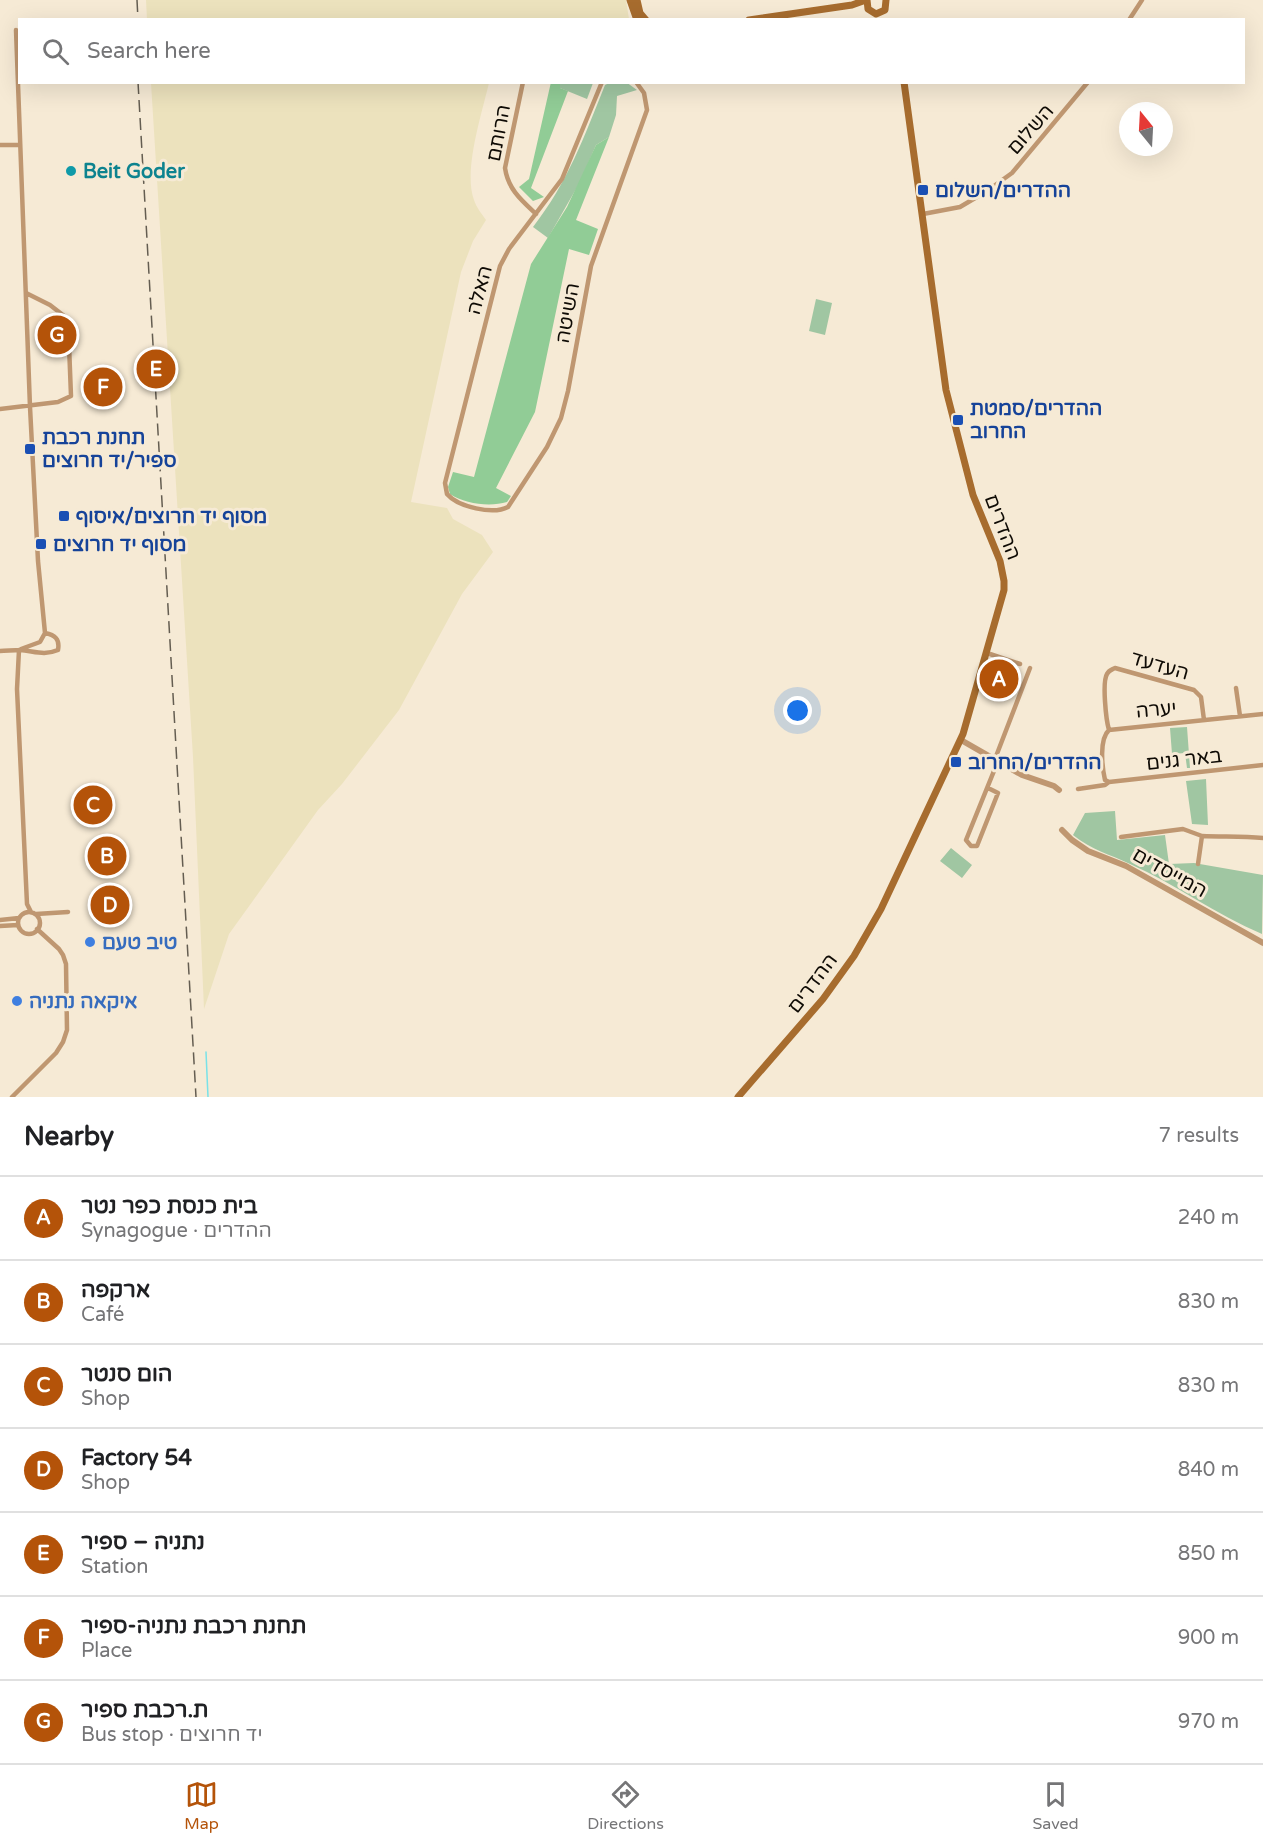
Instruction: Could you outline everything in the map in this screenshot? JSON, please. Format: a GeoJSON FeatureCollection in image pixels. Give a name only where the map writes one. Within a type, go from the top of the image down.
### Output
{"type":"FeatureCollection","features":[{"type":"Feature","properties":{"kind":"main road"},"geometry":{"type":"LineString","coordinates":[[630,0],[636,18]]}},
{"type":"Feature","properties":{"kind":"main road"},"geometry":{"type":"LineString","coordinates":[[637,0],[640,13],[644,18]]}},
{"type":"Feature","properties":{"kind":"main road"},"geometry":{"type":"LineString","coordinates":[[762,18],[852,5],[866,0],[871,11],[880,18]]}},
{"type":"Feature","properties":{"kind":"main road"},"geometry":{"type":"LineString","coordinates":[[852,5],[880,14],[887,4]]}},
{"type":"Feature","properties":{"kind":"main road","name":"ההדרים"},"geometry":{"type":"LineString","coordinates":[[738,1097],[824,999],[854,956],[881,909],[961,740],[1002,600],[1004,581],[1002,571],[973,495],[949,404],[904,84]]}},
{"type":"Feature","properties":{"kind":"street"},"geometry":{"type":"LineString","coordinates":[[1130,18],[1142,0]]}},
{"type":"Feature","properties":{"kind":"street"},"geometry":{"type":"LineString","coordinates":[[0,651],[30,647],[40,642],[45,633],[38,561],[30,407],[16,30]]}},
{"type":"Feature","properties":{"kind":"street","name":"הרותם"},"geometry":{"type":"LineString","coordinates":[[524,84],[506,162],[506,174],[512,190],[536,214]]}},
{"type":"Feature","properties":{"kind":"street","name":"האלה"},"geometry":{"type":"LineString","coordinates":[[471,506],[450,498],[445,488],[446,478],[500,267],[509,249],[557,186],[566,170],[600,84]]}},
{"type":"Feature","properties":{"kind":"street","name":"השיטה"},"geometry":{"type":"LineString","coordinates":[[471,506],[495,512],[510,505],[552,438],[561,418],[591,266],[647,110],[644,93],[637,84]]}},
{"type":"Feature","properties":{"kind":"street","name":"השלום"},"geometry":{"type":"LineString","coordinates":[[922,214],[960,207],[1012,173],[1086,84]]}},
{"type":"Feature","properties":{"kind":"street"},"geometry":{"type":"LineString","coordinates":[[0,146],[20,145]]}},
{"type":"Feature","properties":{"kind":"street"},"geometry":{"type":"LineString","coordinates":[[0,409],[58,402],[71,396],[68,319],[50,305],[26,293]]}},
{"type":"Feature","properties":{"kind":"street"},"geometry":{"type":"LineString","coordinates":[[19,650],[50,654],[58,650],[57,638],[45,633]]}},
{"type":"Feature","properties":{"kind":"street"},"geometry":{"type":"LineString","coordinates":[[19,650],[17,689],[27,904],[19,918],[18,926],[22,931],[28,933],[37,930]]}},
{"type":"Feature","properties":{"kind":"street"},"geometry":{"type":"LineString","coordinates":[[987,653],[1020,664]]}},
{"type":"Feature","properties":{"kind":"street"},"geometry":{"type":"LineString","coordinates":[[987,788],[998,793],[977,846],[971,846],[966,840],[1030,668]]}},
{"type":"Feature","properties":{"kind":"street","name":"העדעד"},"geometry":{"type":"LineString","coordinates":[[1109,730],[1106,718],[1106,678],[1108,672],[1115,668],[1194,690],[1201,697],[1204,720]]}},
{"type":"Feature","properties":{"kind":"street"},"geometry":{"type":"LineString","coordinates":[[1236,688],[1240,716]]}},
{"type":"Feature","properties":{"kind":"street","name":"יערה"},"geometry":{"type":"LineString","coordinates":[[1109,783],[1104,776],[1103,752],[1104,735],[1109,730],[1263,714]]}},
{"type":"Feature","properties":{"kind":"street"},"geometry":{"type":"LineString","coordinates":[[961,740],[1022,775],[1054,786],[1059,790]]}},
{"type":"Feature","properties":{"kind":"street","name":"באר גנים"},"geometry":{"type":"LineString","coordinates":[[1078,789],[1109,783],[1263,765]]}},
{"type":"Feature","properties":{"kind":"street"},"geometry":{"type":"LineString","coordinates":[[1120,837],[1183,829],[1202,836],[1231,835],[1263,838]]}},
{"type":"Feature","properties":{"kind":"street","name":"המייסדים"},"geometry":{"type":"LineString","coordinates":[[1062,830],[1088,851],[1126,866],[1263,943]]}},
{"type":"Feature","properties":{"kind":"street"},"geometry":{"type":"LineString","coordinates":[[1198,864],[1202,836]]}},
{"type":"Feature","properties":{"kind":"street"},"geometry":{"type":"LineString","coordinates":[[12,1097],[56,1053],[67,1030],[66,964],[63,955],[37,930],[36,915],[27,904]]}},
{"type":"Feature","properties":{"kind":"street"},"geometry":{"type":"LineString","coordinates":[[23,913],[36,915],[68,912]]}},
{"type":"Feature","properties":{"kind":"street"},"geometry":{"type":"LineString","coordinates":[[0,920],[19,918]]}},
{"type":"Feature","properties":{"kind":"street"},"geometry":{"type":"LineString","coordinates":[[0,926],[18,926]]}},
{"type":"Feature","properties":{"kind":"green space"},"geometry":{"type":"Polygon","coordinates":[[[551,84],[560,84],[560,88],[568,91],[531,188],[544,197],[533,201],[519,187],[529,179],[551,84]]]}},
{"type":"Feature","properties":{"kind":"green space"},"geometry":{"type":"Polygon","coordinates":[[[560,84],[593,84],[587,99],[560,88],[560,84]]]}},
{"type":"Feature","properties":{"kind":"green space"},"geometry":{"type":"Polygon","coordinates":[[[629,84],[637,90],[617,96],[616,115],[609,137],[596,145],[580,182],[548,238],[533,227],[566,176],[605,85],[629,84]]]}},
{"type":"Feature","properties":{"kind":"green space"},"geometry":{"type":"Polygon","coordinates":[[[609,137],[576,220],[598,229],[589,255],[569,249],[535,412],[496,488],[511,496],[507,502],[493,504],[478,504],[456,497],[450,494],[448,487],[453,472],[474,477],[531,264],[567,207],[596,145],[609,137]]]}},
{"type":"Feature","properties":{"kind":"green space"},"geometry":{"type":"Polygon","coordinates":[[[816,299],[832,303],[825,335],[809,331],[816,299]]]}},
{"type":"Feature","properties":{"kind":"green space"},"geometry":{"type":"Polygon","coordinates":[[[1187,727],[1190,768],[1187,768],[1185,753],[1172,754],[1170,728],[1187,727]]]}},
{"type":"Feature","properties":{"kind":"green space"},"geometry":{"type":"Polygon","coordinates":[[[1206,779],[1208,825],[1192,824],[1186,781],[1206,779]]]}},
{"type":"Feature","properties":{"kind":"green space"},"geometry":{"type":"Polygon","coordinates":[[[1115,811],[1117,840],[1165,835],[1169,864],[1194,863],[1263,875],[1262,934],[1073,835],[1085,813],[1115,811]]]}},
{"type":"Feature","properties":{"kind":"green space"},"geometry":{"type":"Polygon","coordinates":[[[951,848],[972,865],[962,878],[940,861],[951,848]]]}},
{"type":"Feature","properties":{"kind":"sand"},"geometry":{"type":"Polygon","coordinates":[[[146,0],[626,0],[629,18],[147,18],[146,0]]]}},
{"type":"Feature","properties":{"kind":"sand"},"geometry":{"type":"Polygon","coordinates":[[[151,84],[489,84],[475,142],[471,174],[474,200],[486,220],[473,241],[461,272],[411,502],[447,508],[453,519],[482,535],[493,552],[462,594],[399,710],[342,784],[318,810],[229,934],[204,1009],[193,757],[151,84]]]}},
{"type":"Feature","properties":{"kind":"waterway"},"geometry":{"type":"LineString","coordinates":[[206,1052],[208,1097]]}},
{"type":"Feature","properties":{"kind":"railway"},"geometry":{"type":"LineString","coordinates":[[137,0],[138,18]]}},
{"type":"Feature","properties":{"kind":"railway"},"geometry":{"type":"LineString","coordinates":[[138,84],[196,1097]]}},
{"type":"Feature","properties":{"kind":"place","name":"Beit Goder"},"geometry":{"type":"Point","coordinates":[71,171]}},
{"type":"Feature","properties":{"kind":"place","name":"ההדרים/השלום"},"geometry":{"type":"Point","coordinates":[923,190]}},
{"type":"Feature","properties":{"kind":"place","name":"ת.רכבת ספיר"},"geometry":{"type":"Point","coordinates":[57,335]}},
{"type":"Feature","properties":{"kind":"place","name":"נתניה – ספיר"},"geometry":{"type":"Point","coordinates":[156,369]}},
{"type":"Feature","properties":{"kind":"place","name":"תחנת רכבת נתניה-ספיר"},"geometry":{"type":"Point","coordinates":[103,387]}},
{"type":"Feature","properties":{"kind":"place","name":"ההדרים/סמטת החרוב"},"geometry":{"type":"Point","coordinates":[958,420]}},
{"type":"Feature","properties":{"kind":"place","name":"תחנת רכבת ספיר/יד חרוצים"},"geometry":{"type":"Point","coordinates":[30,449]}},
{"type":"Feature","properties":{"kind":"place","name":"מסוף יד חרוצים/איסוף"},"geometry":{"type":"Point","coordinates":[64,516]}},
{"type":"Feature","properties":{"kind":"place","name":"מסוף יד חרוצים"},"geometry":{"type":"Point","coordinates":[41,544]}},
{"type":"Feature","properties":{"kind":"place","name":"בית כנסת כפר נטר"},"geometry":{"type":"Point","coordinates":[999,679]}},
{"type":"Feature","properties":{"kind":"place","name":"ההדרים/החרוב"},"geometry":{"type":"Point","coordinates":[956,762]}},
{"type":"Feature","properties":{"kind":"place","name":"הום סנטר"},"geometry":{"type":"Point","coordinates":[93,805]}},
{"type":"Feature","properties":{"kind":"place","name":"ארקפה"},"geometry":{"type":"Point","coordinates":[107,856]}},
{"type":"Feature","properties":{"kind":"place","name":"Factory 54"},"geometry":{"type":"Point","coordinates":[110,905]}},
{"type":"Feature","properties":{"kind":"place","name":"טיב טעם"},"geometry":{"type":"Point","coordinates":[90,942]}},
{"type":"Feature","properties":{"kind":"place","name":"איקאה נתניה"},"geometry":{"type":"Point","coordinates":[17,1001]}}]}
